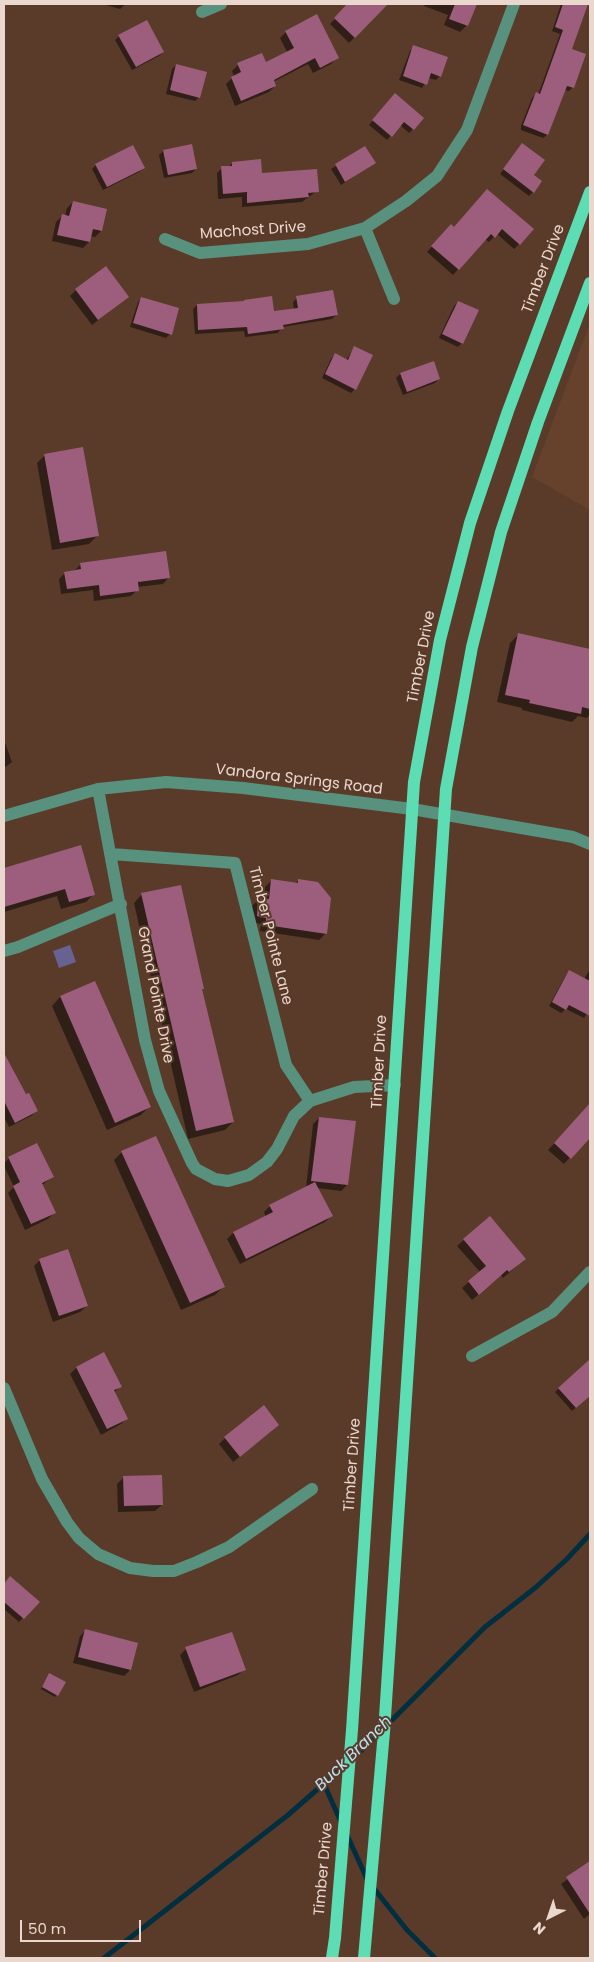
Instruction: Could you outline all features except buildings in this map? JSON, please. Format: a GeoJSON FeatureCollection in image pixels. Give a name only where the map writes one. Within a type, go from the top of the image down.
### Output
{"type":"FeatureCollection","features":[{"type":"Feature","properties":{"kind":"main road","name":"Timber Drive"},"geometry":{"type":"LineString","coordinates":[[332,1958],[352,1730],[414,782],[440,640],[470,523],[508,411],[590,192]]}},
{"type":"Feature","properties":{"kind":"main road"},"geometry":{"type":"LineString","coordinates":[[364,1958],[384,1732],[446,787],[472,647],[501,532],[538,422],[590,283]]}},
{"type":"Feature","properties":{"kind":"street"},"geometry":{"type":"LineString","coordinates":[[202,12],[221,4]]}},
{"type":"Feature","properties":{"kind":"street","name":"Machost Drive"},"geometry":{"type":"LineString","coordinates":[[166,239],[200,253],[308,244],[365,228],[406,201],[437,176],[467,130],[514,4]]}},
{"type":"Feature","properties":{"kind":"street"},"geometry":{"type":"LineString","coordinates":[[365,228],[394,299]]}},
{"type":"Feature","properties":{"kind":"street","name":"Vandora Springs Road"},"geometry":{"type":"LineString","coordinates":[[4,816],[98,789],[166,782],[243,788],[412,809],[573,837],[590,844]]}},
{"type":"Feature","properties":{"kind":"street","name":"Grand Pointe Drive"},"geometry":{"type":"LineString","coordinates":[[98,789],[121,904],[144,1040],[160,1091],[196,1170],[215,1179],[228,1181],[248,1175],[267,1162],[278,1149],[294,1116],[310,1101],[354,1088],[395,1085]]}},
{"type":"Feature","properties":{"kind":"street","name":"Timber Pointe Lane"},"geometry":{"type":"LineString","coordinates":[[111,854],[235,863],[286,1065],[310,1101]]}},
{"type":"Feature","properties":{"kind":"street"},"geometry":{"type":"LineString","coordinates":[[4,950],[18,947],[121,904]]}},
{"type":"Feature","properties":{"kind":"street"},"geometry":{"type":"LineString","coordinates":[[472,1356],[552,1312],[590,1272]]}},
{"type":"Feature","properties":{"kind":"street"},"geometry":{"type":"LineString","coordinates":[[4,1388],[42,1479],[67,1522],[79,1538],[98,1554],[130,1568],[174,1571],[197,1562],[229,1547],[312,1490]]}},
{"type":"Feature","properties":{"kind":"shaded area"},"geometry":{"type":"Polygon","coordinates":[[[590,323],[590,510],[532,477],[590,323]]]}},
{"type":"Feature","properties":{"kind":"shaded area"},"geometry":{"type":"Polygon","coordinates":[[[70,945],[76,962],[59,968],[53,951],[70,945]]]}},
{"type":"Feature","properties":{"kind":"waterway","name":"Buck Branch"},"geometry":{"type":"LineString","coordinates":[[387,1725],[485,1627],[535,1588],[567,1559],[590,1534]]}},
{"type":"Feature","properties":{"kind":"waterway","name":"Buck Branch"},"geometry":{"type":"LineString","coordinates":[[104,1958],[288,1815],[359,1753],[381,1731]]}},
{"type":"Feature","properties":{"kind":"waterway"},"geometry":{"type":"LineString","coordinates":[[324,1784],[341,1822]]}},
{"type":"Feature","properties":{"kind":"waterway"},"geometry":{"type":"LineString","coordinates":[[347,1835],[367,1879]]}},
{"type":"Feature","properties":{"kind":"waterway"},"geometry":{"type":"LineString","coordinates":[[372,1886],[407,1930],[435,1958]]}}]}
